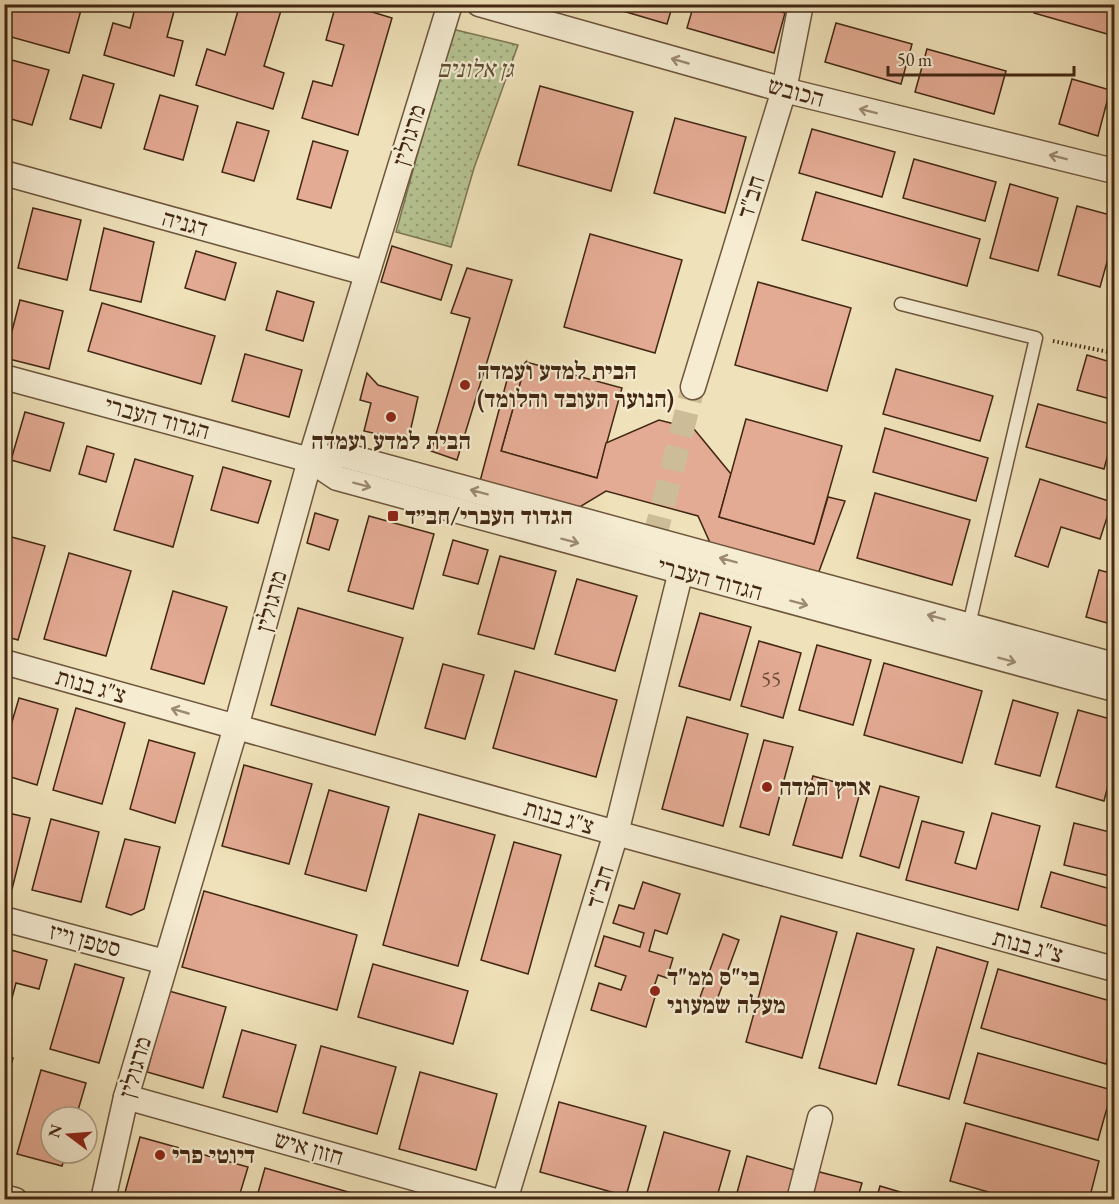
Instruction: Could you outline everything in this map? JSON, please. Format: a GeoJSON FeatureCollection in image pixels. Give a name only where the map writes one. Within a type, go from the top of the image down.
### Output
{"type":"FeatureCollection","features":[{"type":"Feature","properties":{"kind":"street","name":"מרגולין"},"geometry":{"type":"LineString","coordinates":[[103,1200],[126,1097],[236,727],[310,460],[450,4]]}},
{"type":"Feature","properties":{"kind":"street","name":"הכובש"},"geometry":{"type":"LineString","coordinates":[[479,4],[784,90],[1114,171]]}},
{"type":"Feature","properties":{"kind":"street","name":"חב\"ד"},"geometry":{"type":"LineString","coordinates":[[693,387],[784,90],[801,4]]}},
{"type":"Feature","properties":{"kind":"street","name":"דגניה"},"geometry":{"type":"LineString","coordinates":[[4,173],[366,273]]}},
{"type":"Feature","properties":{"kind":"street","name":"הגדוד העברי"},"geometry":{"type":"LineString","coordinates":[[4,377],[310,460],[337,478],[681,571],[966,637],[1114,665]]}},
{"type":"Feature","properties":{"kind":"street","name":"הגדוד העברי"},"geometry":{"type":"LineString","coordinates":[[310,460],[344,455],[966,637],[1114,689]]}},
{"type":"Feature","properties":{"kind":"street","name":"חב\"ד"},"geometry":{"type":"LineString","coordinates":[[505,1200],[616,833],[681,571]]}},
{"type":"Feature","properties":{"kind":"street","name":"צ\"ג בנות"},"geometry":{"type":"LineString","coordinates":[[4,662],[1114,969]]}},
{"type":"Feature","properties":{"kind":"street","name":"סטפן וייז"},"geometry":{"type":"LineString","coordinates":[[4,919],[165,962]]}},
{"type":"Feature","properties":{"kind":"street","name":"חזון איש"},"geometry":{"type":"LineString","coordinates":[[126,1097],[492,1200]]}},
{"type":"Feature","properties":{"kind":"street"},"geometry":{"type":"LineString","coordinates":[[799,1200],[820,1118]]}},
{"type":"Feature","properties":{"kind":"street"},"geometry":{"type":"LineString","coordinates":[[4,1197],[15,1200]]}},
{"type":"Feature","properties":{"kind":"lane"},"geometry":{"type":"LineString","coordinates":[[901,304],[1036,338],[966,637]]}},
{"type":"Feature","properties":{"kind":"path"},"geometry":{"type":"LineString","coordinates":[[1036,338],[1114,352]]}},
{"type":"Feature","properties":{"kind":"green space","name":"גן אלונים"},"geometry":{"type":"Polygon","coordinates":[[[452,29],[518,45],[474,168],[451,247],[396,232],[452,29]]]}},
{"type":"Feature","properties":{"kind":"building"},"geometry":{"type":"Polygon","coordinates":[[[4,4],[62,4],[81,10],[69,53],[4,35],[4,4]]]}},
{"type":"Feature","properties":{"kind":"building"},"geometry":{"type":"Polygon","coordinates":[[[136,4],[176,4],[167,37],[183,41],[174,76],[104,55],[113,23],[130,28],[136,4]]]}},
{"type":"Feature","properties":{"kind":"building"},"geometry":{"type":"Polygon","coordinates":[[[240,4],[283,4],[264,66],[284,73],[273,109],[196,85],[207,49],[225,55],[240,4]]]}},
{"type":"Feature","properties":{"kind":"building"},"geometry":{"type":"Polygon","coordinates":[[[336,4],[346,4],[392,18],[358,135],[302,118],[313,81],[332,86],[344,45],[326,40],[336,4]]]}},
{"type":"Feature","properties":{"kind":"building"},"geometry":{"type":"Polygon","coordinates":[[[599,4],[673,4],[667,24],[599,4]]]}},
{"type":"Feature","properties":{"kind":"building"},"geometry":{"type":"Polygon","coordinates":[[[694,4],[753,4],[785,13],[774,53],[687,28],[694,4]]]}},
{"type":"Feature","properties":{"kind":"building"},"geometry":{"type":"Polygon","coordinates":[[[1036,4],[1114,4],[1114,36],[1034,13],[1036,4]]]}},
{"type":"Feature","properties":{"kind":"building"},"geometry":{"type":"Polygon","coordinates":[[[836,23],[912,44],[901,84],[825,62],[836,23]]]}},
{"type":"Feature","properties":{"kind":"building"},"geometry":{"type":"Polygon","coordinates":[[[927,49],[1006,71],[994,114],[915,92],[927,49]]]}},
{"type":"Feature","properties":{"kind":"building"},"geometry":{"type":"Polygon","coordinates":[[[8,59],[49,70],[32,125],[4,117],[4,70],[8,59]]]}},
{"type":"Feature","properties":{"kind":"building"},"geometry":{"type":"Polygon","coordinates":[[[83,75],[114,84],[101,128],[70,119],[83,75]]]}},
{"type":"Feature","properties":{"kind":"building"},"geometry":{"type":"Polygon","coordinates":[[[1072,79],[1110,90],[1098,136],[1059,124],[1072,79]]]}},
{"type":"Feature","properties":{"kind":"building"},"geometry":{"type":"Polygon","coordinates":[[[540,86],[633,112],[611,191],[518,165],[540,86]]]}},
{"type":"Feature","properties":{"kind":"building"},"geometry":{"type":"Polygon","coordinates":[[[160,95],[198,106],[183,160],[144,149],[160,95]]]}},
{"type":"Feature","properties":{"kind":"building"},"geometry":{"type":"Polygon","coordinates":[[[675,118],[746,137],[725,213],[654,193],[675,118]]]}},
{"type":"Feature","properties":{"kind":"building"},"geometry":{"type":"Polygon","coordinates":[[[237,122],[269,131],[254,181],[222,172],[237,122]]]}},
{"type":"Feature","properties":{"kind":"building"},"geometry":{"type":"Polygon","coordinates":[[[812,129],[895,152],[882,197],[799,173],[812,129]]]}},
{"type":"Feature","properties":{"kind":"building"},"geometry":{"type":"Polygon","coordinates":[[[313,141],[348,151],[331,208],[297,199],[313,141]]]}},
{"type":"Feature","properties":{"kind":"building"},"geometry":{"type":"Polygon","coordinates":[[[914,159],[996,182],[985,221],[903,198],[914,159]]]}},
{"type":"Feature","properties":{"kind":"building"},"geometry":{"type":"Polygon","coordinates":[[[1010,184],[1058,198],[1038,271],[990,258],[1010,184]]]}},
{"type":"Feature","properties":{"kind":"building"},"geometry":{"type":"Polygon","coordinates":[[[816,192],[980,239],[967,286],[802,240],[816,192]]]}},
{"type":"Feature","properties":{"kind":"building"},"geometry":{"type":"Polygon","coordinates":[[[4,197],[12,199],[4,227],[4,197]]]}},
{"type":"Feature","properties":{"kind":"building"},"geometry":{"type":"Polygon","coordinates":[[[1077,206],[1114,216],[1114,237],[1100,287],[1058,275],[1077,206]]]}},
{"type":"Feature","properties":{"kind":"building"},"geometry":{"type":"Polygon","coordinates":[[[33,208],[81,220],[67,280],[18,268],[33,208]]]}},
{"type":"Feature","properties":{"kind":"building"},"geometry":{"type":"Polygon","coordinates":[[[104,228],[154,242],[141,302],[90,290],[104,228]]]}},
{"type":"Feature","properties":{"kind":"building"},"geometry":{"type":"Polygon","coordinates":[[[590,234],[682,260],[655,353],[564,327],[590,234]]]}},
{"type":"Feature","properties":{"kind":"building"},"geometry":{"type":"Polygon","coordinates":[[[392,246],[452,265],[441,300],[381,282],[392,246]]]}},
{"type":"Feature","properties":{"kind":"building"},"geometry":{"type":"Polygon","coordinates":[[[196,251],[236,263],[225,300],[185,288],[196,251]]]}},
{"type":"Feature","properties":{"kind":"building","name":"הבית למדע ועמדה (הנוער העובד והלומד)"},"geometry":{"type":"Polygon","coordinates":[[[467,268],[512,280],[457,460],[431,451],[470,318],[451,313],[467,268]]]}},
{"type":"Feature","properties":{"kind":"building"},"geometry":{"type":"Polygon","coordinates":[[[758,282],[851,308],[827,391],[735,365],[758,282]]]}},
{"type":"Feature","properties":{"kind":"building"},"geometry":{"type":"Polygon","coordinates":[[[277,291],[314,302],[303,341],[266,330],[277,291]]]}},
{"type":"Feature","properties":{"kind":"building"},"geometry":{"type":"Polygon","coordinates":[[[20,300],[63,311],[49,369],[5,358],[20,300]]]}},
{"type":"Feature","properties":{"kind":"building"},"geometry":{"type":"Polygon","coordinates":[[[102,303],[215,336],[201,384],[88,351],[102,303]]]}},
{"type":"Feature","properties":{"kind":"building"},"geometry":{"type":"Polygon","coordinates":[[[245,354],[302,370],[289,417],[232,401],[245,354]]]}},
{"type":"Feature","properties":{"kind":"building"},"geometry":{"type":"Polygon","coordinates":[[[1087,355],[1114,363],[1114,400],[1077,390],[1087,355]]]}},
{"type":"Feature","properties":{"kind":"building"},"geometry":{"type":"Polygon","coordinates":[[[526,362],[622,388],[597,478],[501,451],[526,362]]]}},
{"type":"Feature","properties":{"kind":"building"},"geometry":{"type":"Polygon","coordinates":[[[526,362],[501,451],[597,478],[606,443],[659,420],[694,429],[731,474],[719,517],[814,544],[828,497],[845,501],[818,574],[712,547],[698,516],[606,491],[578,508],[479,485],[507,380],[526,362]]]}},
{"type":"Feature","properties":{"kind":"building"},"geometry":{"type":"Polygon","coordinates":[[[896,369],[993,396],[980,441],[883,414],[896,369]]]}},
{"type":"Feature","properties":{"kind":"building","name":"הבית למדע ועמדה"},"geometry":{"type":"Polygon","coordinates":[[[367,373],[378,385],[418,397],[408,441],[364,431],[371,403],[360,400],[367,373]]]}},
{"type":"Feature","properties":{"kind":"building"},"geometry":{"type":"Polygon","coordinates":[[[1038,404],[1114,425],[1104,469],[1026,447],[1038,404]]]}},
{"type":"Feature","properties":{"kind":"building"},"geometry":{"type":"Polygon","coordinates":[[[25,412],[64,423],[50,471],[11,460],[25,412]]]}},
{"type":"Feature","properties":{"kind":"building"},"geometry":{"type":"Polygon","coordinates":[[[746,419],[842,446],[814,544],[719,517],[746,419]]]}},
{"type":"Feature","properties":{"kind":"building"},"geometry":{"type":"Polygon","coordinates":[[[885,428],[988,458],[976,501],[873,472],[885,428]]]}},
{"type":"Feature","properties":{"kind":"building"},"geometry":{"type":"Polygon","coordinates":[[[87,446],[114,454],[106,482],[79,474],[87,446]]]}},
{"type":"Feature","properties":{"kind":"building"},"geometry":{"type":"Polygon","coordinates":[[[135,459],[193,476],[173,547],[114,530],[135,459]]]}},
{"type":"Feature","properties":{"kind":"building"},"geometry":{"type":"Polygon","coordinates":[[[223,467],[271,481],[258,523],[211,510],[223,467]]]}},
{"type":"Feature","properties":{"kind":"building"},"geometry":{"type":"Polygon","coordinates":[[[1040,479],[1112,502],[1100,539],[1061,527],[1048,567],[1015,556],[1040,479]]]}},
{"type":"Feature","properties":{"kind":"building"},"geometry":{"type":"Polygon","coordinates":[[[875,493],[970,520],[952,585],[857,558],[875,493]]]}},
{"type":"Feature","properties":{"kind":"building"},"geometry":{"type":"Polygon","coordinates":[[[315,513],[338,520],[329,550],[307,543],[315,513]]]}},
{"type":"Feature","properties":{"kind":"building"},"geometry":{"type":"Polygon","coordinates":[[[369,516],[434,534],[413,609],[348,591],[369,516]]]}},
{"type":"Feature","properties":{"kind":"building"},"geometry":{"type":"Polygon","coordinates":[[[4,535],[45,546],[18,640],[4,636],[4,535]]]}},
{"type":"Feature","properties":{"kind":"building"},"geometry":{"type":"Polygon","coordinates":[[[453,540],[488,550],[478,584],[443,575],[453,540]]]}},
{"type":"Feature","properties":{"kind":"building"},"geometry":{"type":"Polygon","coordinates":[[[69,553],[131,571],[106,656],[44,639],[69,553]]]}},
{"type":"Feature","properties":{"kind":"building"},"geometry":{"type":"Polygon","coordinates":[[[500,556],[556,571],[534,649],[478,634],[500,556]]]}},
{"type":"Feature","properties":{"kind":"building"},"geometry":{"type":"Polygon","coordinates":[[[1099,570],[1114,574],[1114,625],[1086,617],[1099,570]]]}},
{"type":"Feature","properties":{"kind":"building"},"geometry":{"type":"Polygon","coordinates":[[[577,579],[637,596],[615,671],[555,654],[577,579]]]}},
{"type":"Feature","properties":{"kind":"building"},"geometry":{"type":"Polygon","coordinates":[[[173,591],[227,607],[204,684],[151,669],[173,591]]]}},
{"type":"Feature","properties":{"kind":"building"},"geometry":{"type":"Polygon","coordinates":[[[298,608],[403,638],[375,735],[271,705],[298,608]]]}},
{"type":"Feature","properties":{"kind":"building"},"geometry":{"type":"Polygon","coordinates":[[[700,613],[751,627],[730,700],[679,686],[700,613]]]}},
{"type":"Feature","properties":{"kind":"building"},"geometry":{"type":"Polygon","coordinates":[[[759,641],[801,653],[783,718],[741,706],[759,641]]]}},
{"type":"Feature","properties":{"kind":"building"},"geometry":{"type":"Polygon","coordinates":[[[817,645],[871,660],[853,725],[799,710],[817,645]]]}},
{"type":"Feature","properties":{"kind":"building"},"geometry":{"type":"Polygon","coordinates":[[[884,663],[982,691],[962,763],[864,735],[884,663]]]}},
{"type":"Feature","properties":{"kind":"building"},"geometry":{"type":"Polygon","coordinates":[[[443,664],[484,675],[465,739],[425,728],[443,664]]]}},
{"type":"Feature","properties":{"kind":"building"},"geometry":{"type":"Polygon","coordinates":[[[515,671],[617,700],[596,777],[493,748],[515,671]]]}},
{"type":"Feature","properties":{"kind":"building"},"geometry":{"type":"Polygon","coordinates":[[[19,698],[58,709],[37,785],[4,775],[4,749],[19,698]]]}},
{"type":"Feature","properties":{"kind":"building"},"geometry":{"type":"Polygon","coordinates":[[[1013,700],[1058,713],[1040,776],[995,764],[1013,700]]]}},
{"type":"Feature","properties":{"kind":"building"},"geometry":{"type":"Polygon","coordinates":[[[76,708],[125,723],[102,804],[53,790],[76,708]]]}},
{"type":"Feature","properties":{"kind":"building"},"geometry":{"type":"Polygon","coordinates":[[[1078,710],[1114,720],[1114,762],[1104,801],[1056,787],[1078,710]]]}},
{"type":"Feature","properties":{"kind":"building"},"geometry":{"type":"Polygon","coordinates":[[[687,717],[748,734],[723,826],[662,809],[687,717]]]}},
{"type":"Feature","properties":{"kind":"building"},"geometry":{"type":"Polygon","coordinates":[[[149,740],[195,753],[175,823],[130,809],[149,740]]]}},
{"type":"Feature","properties":{"kind":"building","name":"ארץ חמדה"},"geometry":{"type":"Polygon","coordinates":[[[764,740],[793,747],[769,835],[740,827],[764,740]]]}},
{"type":"Feature","properties":{"kind":"building"},"geometry":{"type":"Polygon","coordinates":[[[244,765],[312,784],[289,864],[222,846],[244,765]]]}},
{"type":"Feature","properties":{"kind":"building"},"geometry":{"type":"Polygon","coordinates":[[[813,776],[861,789],[842,858],[793,845],[813,776]]]}},
{"type":"Feature","properties":{"kind":"building"},"geometry":{"type":"Polygon","coordinates":[[[880,786],[919,797],[899,868],[860,856],[880,786]]]}},
{"type":"Feature","properties":{"kind":"building"},"geometry":{"type":"Polygon","coordinates":[[[329,790],[389,807],[366,891],[305,874],[329,790]]]}},
{"type":"Feature","properties":{"kind":"building"},"geometry":{"type":"Polygon","coordinates":[[[4,812],[30,818],[12,889],[4,887],[4,812]]]}},
{"type":"Feature","properties":{"kind":"building"},"geometry":{"type":"Polygon","coordinates":[[[992,813],[1040,826],[1018,910],[906,880],[922,821],[964,832],[955,863],[976,869],[992,813]]]}},
{"type":"Feature","properties":{"kind":"building"},"geometry":{"type":"Polygon","coordinates":[[[419,814],[495,835],[458,966],[383,945],[419,814]]]}},
{"type":"Feature","properties":{"kind":"building"},"geometry":{"type":"Polygon","coordinates":[[[51,819],[99,832],[81,902],[32,890],[51,819]]]}},
{"type":"Feature","properties":{"kind":"building"},"geometry":{"type":"Polygon","coordinates":[[[1074,823],[1114,833],[1114,877],[1064,865],[1074,823]]]}},
{"type":"Feature","properties":{"kind":"building"},"geometry":{"type":"Polygon","coordinates":[[[125,839],[160,847],[144,909],[131,915],[106,907],[125,839]]]}},
{"type":"Feature","properties":{"kind":"building"},"geometry":{"type":"Polygon","coordinates":[[[514,842],[561,855],[528,974],[481,960],[514,842]]]}},
{"type":"Feature","properties":{"kind":"building"},"geometry":{"type":"Polygon","coordinates":[[[1051,872],[1114,890],[1114,928],[1041,907],[1051,872]]]}},
{"type":"Feature","properties":{"kind":"building"},"geometry":{"type":"Polygon","coordinates":[[[643,882],[680,894],[667,934],[655,930],[649,951],[673,958],[667,978],[658,975],[651,996],[655,997],[646,1027],[591,1010],[599,983],[621,990],[626,976],[595,966],[604,936],[640,947],[644,933],[613,923],[619,905],[634,909],[643,882]]]}},
{"type":"Feature","properties":{"kind":"building"},"geometry":{"type":"Polygon","coordinates":[[[204,891],[357,935],[337,1010],[182,967],[204,891]]]}},
{"type":"Feature","properties":{"kind":"building"},"geometry":{"type":"Polygon","coordinates":[[[781,916],[837,932],[802,1058],[746,1042],[781,916]]]}},
{"type":"Feature","properties":{"kind":"building"},"geometry":{"type":"Polygon","coordinates":[[[857,933],[914,949],[876,1084],[819,1068],[857,933]]]}},
{"type":"Feature","properties":{"kind":"building"},"geometry":{"type":"Polygon","coordinates":[[[723,934],[739,940],[715,1005],[699,1000],[723,934]]]}},
{"type":"Feature","properties":{"kind":"building"},"geometry":{"type":"Polygon","coordinates":[[[937,947],[988,962],[949,1099],[898,1085],[937,947]]]}},
{"type":"Feature","properties":{"kind":"building"},"geometry":{"type":"Polygon","coordinates":[[[4,948],[47,960],[39,989],[16,983],[6,1020],[4,948]]]}},
{"type":"Feature","properties":{"kind":"building"},"geometry":{"type":"Polygon","coordinates":[[[75,964],[124,978],[99,1063],[50,1049],[75,964]]]}},
{"type":"Feature","properties":{"kind":"building"},"geometry":{"type":"Polygon","coordinates":[[[373,964],[468,991],[453,1044],[358,1017],[373,964]]]}},
{"type":"Feature","properties":{"kind":"building"},"geometry":{"type":"Polygon","coordinates":[[[998,969],[1114,1002],[1114,1032],[1106,1064],[981,1028],[998,969]]]}},
{"type":"Feature","properties":{"kind":"building"},"geometry":{"type":"Polygon","coordinates":[[[169,991],[226,1007],[203,1088],[147,1072],[169,991]]]}},
{"type":"Feature","properties":{"kind":"building"},"geometry":{"type":"Polygon","coordinates":[[[242,1030],[296,1045],[277,1112],[223,1097],[242,1030]]]}},
{"type":"Feature","properties":{"kind":"building"},"geometry":{"type":"Polygon","coordinates":[[[321,1046],[396,1067],[377,1134],[303,1113],[321,1046]]]}},
{"type":"Feature","properties":{"kind":"building"},"geometry":{"type":"Polygon","coordinates":[[[978,1053],[1112,1090],[1098,1140],[964,1103],[978,1053]]]}},
{"type":"Feature","properties":{"kind":"building"},"geometry":{"type":"Polygon","coordinates":[[[4,1055],[13,1058],[4,1088],[4,1055]]]}},
{"type":"Feature","properties":{"kind":"building"},"geometry":{"type":"Polygon","coordinates":[[[41,1070],[86,1083],[80,1105],[39,1105],[39,1160],[17,1154],[41,1070]]]}},
{"type":"Feature","properties":{"kind":"building"},"geometry":{"type":"Polygon","coordinates":[[[420,1072],[497,1094],[476,1170],[399,1149],[420,1072]]]}},
{"type":"Feature","properties":{"kind":"building"},"geometry":{"type":"Polygon","coordinates":[[[559,1102],[646,1126],[626,1196],[540,1172],[559,1102]]]}},
{"type":"Feature","properties":{"kind":"building"},"geometry":{"type":"Polygon","coordinates":[[[966,1123],[1099,1161],[1089,1200],[1016,1200],[950,1181],[966,1123]]]}},
{"type":"Feature","properties":{"kind":"building"},"geometry":{"type":"Polygon","coordinates":[[[664,1132],[730,1151],[716,1200],[645,1200],[664,1132]]]}},
{"type":"Feature","properties":{"kind":"building"},"geometry":{"type":"Polygon","coordinates":[[[140,1137],[248,1167],[238,1200],[123,1200],[140,1137]]]}},
{"type":"Feature","properties":{"kind":"building"},"geometry":{"type":"Polygon","coordinates":[[[747,1156],[798,1171],[790,1200],[735,1200],[747,1156]]]}},
{"type":"Feature","properties":{"kind":"building"},"geometry":{"type":"Polygon","coordinates":[[[265,1168],[296,1177],[376,1200],[256,1200],[265,1168]]]}},
{"type":"Feature","properties":{"kind":"building"},"geometry":{"type":"Polygon","coordinates":[[[812,1170],[862,1183],[857,1200],[804,1200],[812,1170]]]}},
{"type":"Feature","properties":{"kind":"building"},"geometry":{"type":"Polygon","coordinates":[[[880,1186],[927,1200],[876,1200],[880,1186]]]}},
{"type":"Feature","properties":{"kind":"tunnel"},"geometry":{"type":"LineString","coordinates":[[654,540],[693,387]]}},
{"type":"Feature","properties":{"kind":"place","name":"הבית למדע ועמדה (הנוער העובד והלומד)"},"geometry":{"type":"Point","coordinates":[465,385]}},
{"type":"Feature","properties":{"kind":"place","name":"הבית למדע ועמדה"},"geometry":{"type":"Point","coordinates":[391,417]}},
{"type":"Feature","properties":{"kind":"place","name":"הגדוד העברי/חב״ד"},"geometry":{"type":"Point","coordinates":[393,516]}},
{"type":"Feature","properties":{"kind":"place","name":"ארץ חמדה"},"geometry":{"type":"Point","coordinates":[767,787]}},
{"type":"Feature","properties":{"kind":"place","name":"בי\"ס ממ\"ד מעלה שמעוני"},"geometry":{"type":"Point","coordinates":[655,991]}},
{"type":"Feature","properties":{"kind":"place","name":"דיוטי פרי"},"geometry":{"type":"Point","coordinates":[160,1155]}}]}
